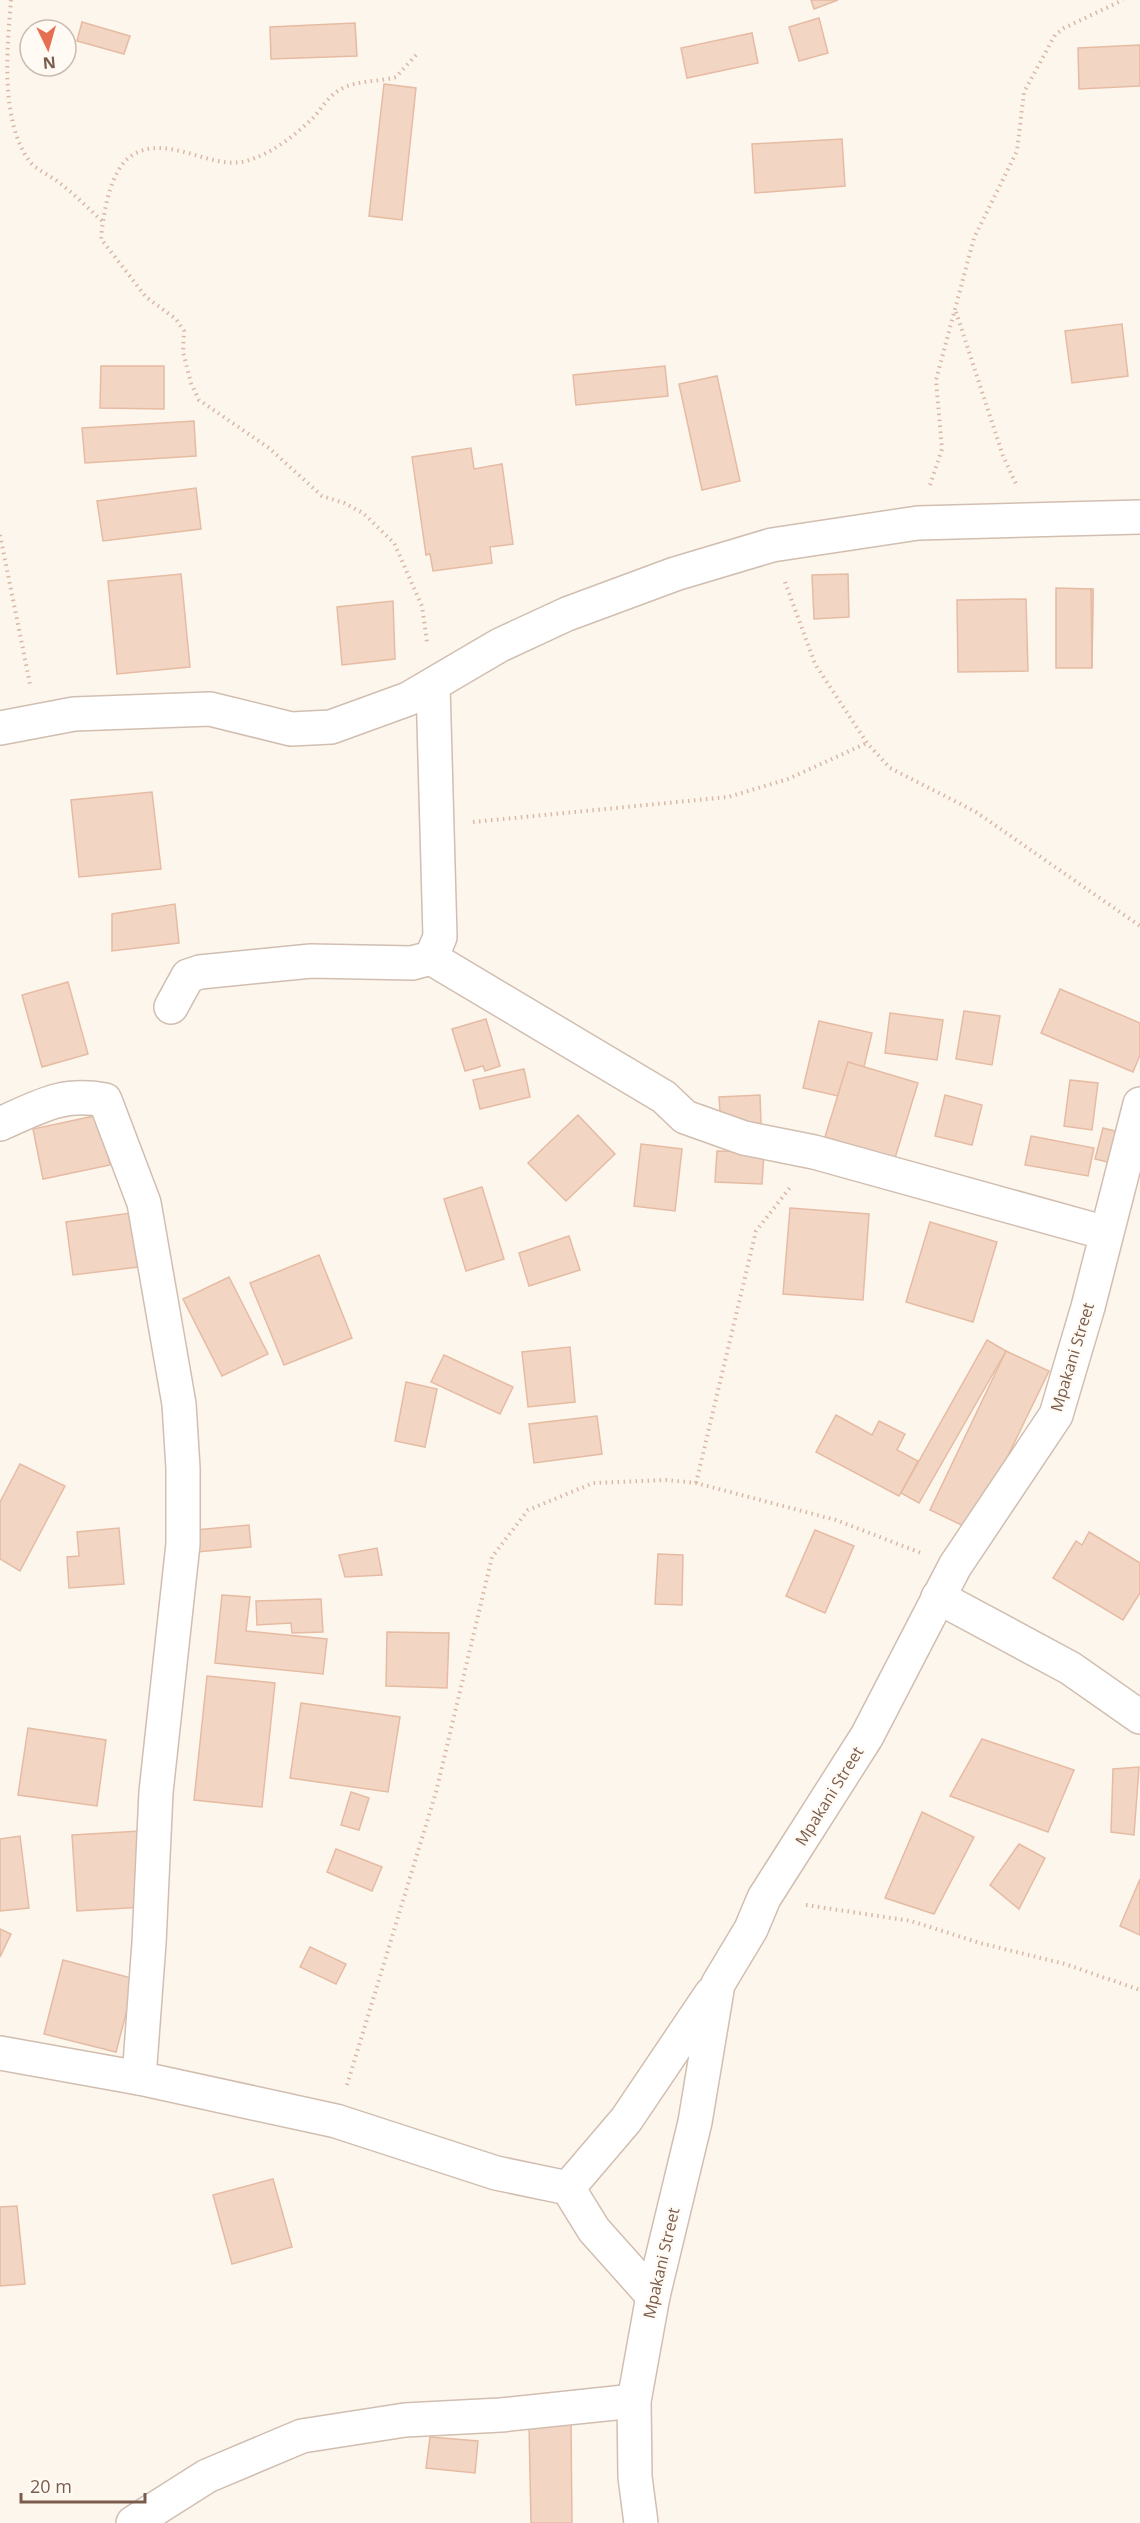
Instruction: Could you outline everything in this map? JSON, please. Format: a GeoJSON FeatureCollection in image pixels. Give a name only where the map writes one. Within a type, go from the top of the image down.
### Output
{"type":"FeatureCollection","features":[{"type":"Feature","properties":{"kind":"street"},"geometry":{"type":"LineString","coordinates":[[0,728],[74,714],[210,709],[291,729],[332,727],[408,699],[500,645],[567,614],[675,574],[772,544],[918,523],[1140,517]]}},
{"type":"Feature","properties":{"kind":"street"},"geometry":{"type":"LineString","coordinates":[[431,958],[440,937],[433,685]]}},
{"type":"Feature","properties":{"kind":"street"},"geometry":{"type":"LineString","coordinates":[[171,1007],[188,976],[200,972],[311,961],[412,963],[431,958],[664,1097],[685,1117],[744,1138],[814,1152],[1106,1233]]}},
{"type":"Feature","properties":{"kind":"street"},"geometry":{"type":"LineString","coordinates":[[0,1124],[49,1102],[79,1095],[105,1100],[144,1203],[179,1404],[183,1544],[156,1792],[150,1943],[139,2078]]}},
{"type":"Feature","properties":{"kind":"street","name":"Mpakani Street"},"geometry":{"type":"LineString","coordinates":[[641,2523],[635,2477],[634,2401],[653,2296],[694,2122],[718,1984],[751,1929],[764,1899],[867,1736],[955,1566],[1056,1415],[1088,1308],[1140,1104]]}},
{"type":"Feature","properties":{"kind":"street"},"geometry":{"type":"LineString","coordinates":[[938,1598],[1070,1668],[1140,1717]]}},
{"type":"Feature","properties":{"kind":"street"},"geometry":{"type":"LineString","coordinates":[[568,2188],[626,2120],[718,1984]]}},
{"type":"Feature","properties":{"kind":"street"},"geometry":{"type":"LineString","coordinates":[[0,2053],[139,2078],[336,2121],[496,2173],[568,2188],[594,2230],[653,2296]]}},
{"type":"Feature","properties":{"kind":"street"},"geometry":{"type":"LineString","coordinates":[[133,2523],[207,2476],[303,2436],[405,2420],[501,2415],[634,2401]]}},
{"type":"Feature","properties":{"kind":"path"},"geometry":{"type":"LineString","coordinates":[[11,0],[6,82],[7,112],[15,135],[30,162],[102,220]]}},
{"type":"Feature","properties":{"kind":"path"},"geometry":{"type":"LineString","coordinates":[[918,523],[941,456],[936,380],[974,238],[1017,151],[1024,92],[1049,46],[1064,28],[1123,0]]}},
{"type":"Feature","properties":{"kind":"path"},"geometry":{"type":"LineString","coordinates":[[416,55],[396,77],[357,82],[336,92],[313,118],[282,143],[245,162],[210,160],[173,148],[142,149],[128,158],[109,190],[102,220],[101,239],[146,297],[176,319],[184,331],[183,352],[191,383],[199,400],[269,448],[322,496],[344,503],[363,513],[394,543],[422,606],[433,685]]}},
{"type":"Feature","properties":{"kind":"path"},"geometry":{"type":"LineString","coordinates":[[956,310],[1004,456],[1033,520]]}},
{"type":"Feature","properties":{"kind":"path"},"geometry":{"type":"LineString","coordinates":[[0,535],[38,720]]}},
{"type":"Feature","properties":{"kind":"path"},"geometry":{"type":"LineString","coordinates":[[772,544],[815,664],[867,743],[890,768],[976,812],[1140,926]]}},
{"type":"Feature","properties":{"kind":"path"},"geometry":{"type":"LineString","coordinates":[[436,825],[728,797],[788,779],[867,743]]}},
{"type":"Feature","properties":{"kind":"path"},"geometry":{"type":"LineString","coordinates":[[696,1483],[756,1232],[814,1152]]}},
{"type":"Feature","properties":{"kind":"path"},"geometry":{"type":"LineString","coordinates":[[336,2121],[436,1792],[492,1557],[528,1510],[593,1483],[667,1480],[696,1483],[836,1520],[955,1566]]}},
{"type":"Feature","properties":{"kind":"path"},"geometry":{"type":"LineString","coordinates":[[764,1899],[911,1921],[980,1943],[1065,1964],[1140,1990]]}},
{"type":"Feature","properties":{"kind":"building"},"geometry":{"type":"Polygon","coordinates":[[[811,0],[838,0],[814,9],[811,0]]]}},
{"type":"Feature","properties":{"kind":"building"},"geometry":{"type":"Polygon","coordinates":[[[819,18],[828,53],[799,61],[789,27],[819,18]]]}},
{"type":"Feature","properties":{"kind":"building"},"geometry":{"type":"Polygon","coordinates":[[[82,22],[130,36],[124,54],[78,41],[82,22]]]}},
{"type":"Feature","properties":{"kind":"building"},"geometry":{"type":"Polygon","coordinates":[[[355,23],[357,56],[271,59],[270,27],[355,23]]]}},
{"type":"Feature","properties":{"kind":"building"},"geometry":{"type":"Polygon","coordinates":[[[752,33],[758,63],[687,78],[681,48],[752,33]]]}},
{"type":"Feature","properties":{"kind":"building"},"geometry":{"type":"Polygon","coordinates":[[[1140,45],[1140,86],[1079,89],[1078,48],[1140,45]]]}},
{"type":"Feature","properties":{"kind":"building"},"geometry":{"type":"Polygon","coordinates":[[[384,84],[416,88],[402,220],[369,216],[384,84]]]}},
{"type":"Feature","properties":{"kind":"building"},"geometry":{"type":"Polygon","coordinates":[[[842,139],[845,186],[755,193],[752,144],[842,139]]]}},
{"type":"Feature","properties":{"kind":"building"},"geometry":{"type":"Polygon","coordinates":[[[1122,324],[1128,376],[1072,383],[1065,331],[1122,324]]]}},
{"type":"Feature","properties":{"kind":"building"},"geometry":{"type":"Polygon","coordinates":[[[101,366],[164,366],[164,409],[100,408],[101,366]]]}},
{"type":"Feature","properties":{"kind":"building"},"geometry":{"type":"Polygon","coordinates":[[[665,366],[668,396],[576,405],[573,375],[665,366]]]}},
{"type":"Feature","properties":{"kind":"building"},"geometry":{"type":"Polygon","coordinates":[[[717,376],[740,481],[702,490],[679,384],[717,376]]]}},
{"type":"Feature","properties":{"kind":"building"},"geometry":{"type":"Polygon","coordinates":[[[194,421],[196,456],[85,463],[82,428],[194,421]]]}},
{"type":"Feature","properties":{"kind":"building"},"geometry":{"type":"Polygon","coordinates":[[[471,448],[474,469],[502,464],[513,544],[490,547],[492,563],[433,571],[430,554],[426,555],[412,457],[471,448]]]}},
{"type":"Feature","properties":{"kind":"building"},"geometry":{"type":"Polygon","coordinates":[[[196,488],[201,529],[103,541],[97,501],[196,488]]]}},
{"type":"Feature","properties":{"kind":"building"},"geometry":{"type":"Polygon","coordinates":[[[181,574],[190,667],[117,674],[108,581],[181,574]]]}},
{"type":"Feature","properties":{"kind":"building"},"geometry":{"type":"Polygon","coordinates":[[[848,574],[849,617],[814,619],[812,575],[848,574]]]}},
{"type":"Feature","properties":{"kind":"building"},"geometry":{"type":"Polygon","coordinates":[[[1056,588],[1093,589],[1092,668],[1056,668],[1056,588]]]}},
{"type":"Feature","properties":{"kind":"building"},"geometry":{"type":"Polygon","coordinates":[[[1091,589],[1093,590],[1092,668],[1091,589]]]}},
{"type":"Feature","properties":{"kind":"building"},"geometry":{"type":"Polygon","coordinates":[[[1026,599],[1028,671],[958,672],[957,600],[1026,599]]]}},
{"type":"Feature","properties":{"kind":"building"},"geometry":{"type":"Polygon","coordinates":[[[393,601],[395,659],[342,665],[337,607],[393,601]]]}},
{"type":"Feature","properties":{"kind":"building"},"geometry":{"type":"Polygon","coordinates":[[[152,792],[161,869],[79,877],[71,800],[152,792]]]}},
{"type":"Feature","properties":{"kind":"building"},"geometry":{"type":"Polygon","coordinates":[[[175,904],[179,943],[112,951],[112,914],[175,904]]]}},
{"type":"Feature","properties":{"kind":"building"},"geometry":{"type":"Polygon","coordinates":[[[68,982],[88,1054],[42,1067],[22,995],[68,982]]]}},
{"type":"Feature","properties":{"kind":"building"},"geometry":{"type":"Polygon","coordinates":[[[1060,989],[1140,1023],[1140,1055],[1133,1072],[1041,1033],[1060,989]]]}},
{"type":"Feature","properties":{"kind":"building"},"geometry":{"type":"Polygon","coordinates":[[[964,1011],[1000,1016],[992,1065],[956,1059],[964,1011]]]}},
{"type":"Feature","properties":{"kind":"building"},"geometry":{"type":"Polygon","coordinates":[[[890,1013],[943,1020],[937,1060],[885,1053],[890,1013]]]}},
{"type":"Feature","properties":{"kind":"building"},"geometry":{"type":"Polygon","coordinates":[[[486,1019],[500,1066],[485,1071],[483,1066],[465,1071],[452,1029],[486,1019]]]}},
{"type":"Feature","properties":{"kind":"building"},"geometry":{"type":"Polygon","coordinates":[[[819,1021],[872,1033],[856,1100],[803,1088],[819,1021]]]}},
{"type":"Feature","properties":{"kind":"building"},"geometry":{"type":"Polygon","coordinates":[[[848,1062],[918,1083],[895,1158],[825,1137],[848,1062]]]}},
{"type":"Feature","properties":{"kind":"building"},"geometry":{"type":"Polygon","coordinates":[[[524,1069],[530,1097],[480,1109],[473,1080],[524,1069]]]}},
{"type":"Feature","properties":{"kind":"building"},"geometry":{"type":"Polygon","coordinates":[[[1070,1080],[1098,1083],[1092,1130],[1064,1126],[1070,1080]]]}},
{"type":"Feature","properties":{"kind":"building"},"geometry":{"type":"Polygon","coordinates":[[[760,1095],[761,1123],[721,1125],[719,1097],[760,1095]]]}},
{"type":"Feature","properties":{"kind":"building"},"geometry":{"type":"Polygon","coordinates":[[[945,1095],[982,1105],[972,1145],[935,1136],[945,1095]]]}},
{"type":"Feature","properties":{"kind":"building"},"geometry":{"type":"Polygon","coordinates":[[[99,1115],[110,1165],[43,1179],[33,1129],[99,1115]]]}},
{"type":"Feature","properties":{"kind":"building"},"geometry":{"type":"Polygon","coordinates":[[[578,1115],[615,1154],[566,1201],[528,1163],[578,1115]]]}},
{"type":"Feature","properties":{"kind":"building"},"geometry":{"type":"Polygon","coordinates":[[[1103,1128],[1127,1134],[1120,1165],[1095,1159],[1103,1128]]]}},
{"type":"Feature","properties":{"kind":"building"},"geometry":{"type":"Polygon","coordinates":[[[1031,1136],[1094,1148],[1088,1176],[1025,1165],[1031,1136]]]}},
{"type":"Feature","properties":{"kind":"building"},"geometry":{"type":"Polygon","coordinates":[[[641,1144],[682,1149],[675,1211],[634,1206],[641,1144]]]}},
{"type":"Feature","properties":{"kind":"building"},"geometry":{"type":"Polygon","coordinates":[[[717,1151],[764,1152],[762,1184],[715,1182],[717,1151]]]}},
{"type":"Feature","properties":{"kind":"building"},"geometry":{"type":"Polygon","coordinates":[[[482,1187],[504,1259],[466,1271],[444,1199],[482,1187]]]}},
{"type":"Feature","properties":{"kind":"building"},"geometry":{"type":"Polygon","coordinates":[[[790,1208],[869,1214],[863,1300],[783,1294],[790,1208]]]}},
{"type":"Feature","properties":{"kind":"building"},"geometry":{"type":"Polygon","coordinates":[[[131,1213],[138,1267],[73,1275],[66,1222],[131,1213]]]}},
{"type":"Feature","properties":{"kind":"building"},"geometry":{"type":"Polygon","coordinates":[[[930,1222],[997,1242],[973,1322],[906,1302],[930,1222]]]}},
{"type":"Feature","properties":{"kind":"building"},"geometry":{"type":"Polygon","coordinates":[[[569,1236],[580,1270],[529,1286],[519,1253],[569,1236]]]}},
{"type":"Feature","properties":{"kind":"building"},"geometry":{"type":"Polygon","coordinates":[[[319,1255],[352,1338],[284,1365],[250,1283],[319,1255]]]}},
{"type":"Feature","properties":{"kind":"building"},"geometry":{"type":"Polygon","coordinates":[[[229,1277],[268,1354],[222,1376],[183,1299],[229,1277]]]}},
{"type":"Feature","properties":{"kind":"building"},"geometry":{"type":"Polygon","coordinates":[[[987,1340],[1006,1351],[919,1503],[901,1493],[987,1340]]]}},
{"type":"Feature","properties":{"kind":"building"},"geometry":{"type":"Polygon","coordinates":[[[570,1347],[575,1402],[528,1407],[522,1352],[570,1347]]]}},
{"type":"Feature","properties":{"kind":"building"},"geometry":{"type":"Polygon","coordinates":[[[1006,1351],[1049,1371],[972,1530],[930,1510],[1006,1351]]]}},
{"type":"Feature","properties":{"kind":"building"},"geometry":{"type":"Polygon","coordinates":[[[444,1355],[513,1387],[500,1414],[431,1382],[444,1355]]]}},
{"type":"Feature","properties":{"kind":"building"},"geometry":{"type":"Polygon","coordinates":[[[406,1382],[437,1389],[425,1447],[395,1441],[406,1382]]]}},
{"type":"Feature","properties":{"kind":"building"},"geometry":{"type":"Polygon","coordinates":[[[836,1415],[872,1435],[879,1421],[905,1434],[897,1450],[918,1461],[899,1496],[816,1452],[836,1415]]]}},
{"type":"Feature","properties":{"kind":"building"},"geometry":{"type":"Polygon","coordinates":[[[597,1416],[602,1454],[534,1463],[529,1424],[597,1416]]]}},
{"type":"Feature","properties":{"kind":"building"},"geometry":{"type":"Polygon","coordinates":[[[20,1464],[65,1486],[20,1571],[0,1559],[0,1502],[20,1464]]]}},
{"type":"Feature","properties":{"kind":"building"},"geometry":{"type":"Polygon","coordinates":[[[249,1525],[251,1547],[197,1552],[195,1530],[249,1525]]]}},
{"type":"Feature","properties":{"kind":"building"},"geometry":{"type":"Polygon","coordinates":[[[119,1528],[124,1584],[69,1588],[67,1557],[79,1556],[77,1532],[119,1528]]]}},
{"type":"Feature","properties":{"kind":"building"},"geometry":{"type":"Polygon","coordinates":[[[815,1530],[854,1546],[825,1613],[786,1596],[815,1530]]]}},
{"type":"Feature","properties":{"kind":"building"},"geometry":{"type":"Polygon","coordinates":[[[1089,1532],[1140,1563],[1140,1593],[1123,1620],[1053,1578],[1076,1541],[1082,1545],[1089,1532]]]}},
{"type":"Feature","properties":{"kind":"building"},"geometry":{"type":"Polygon","coordinates":[[[377,1548],[382,1575],[345,1577],[339,1555],[377,1548]]]}},
{"type":"Feature","properties":{"kind":"building"},"geometry":{"type":"Polygon","coordinates":[[[658,1554],[683,1555],[682,1605],[655,1604],[658,1554]]]}},
{"type":"Feature","properties":{"kind":"building"},"geometry":{"type":"Polygon","coordinates":[[[222,1595],[250,1597],[246,1631],[327,1639],[323,1674],[215,1663],[222,1595]]]}},
{"type":"Feature","properties":{"kind":"building"},"geometry":{"type":"Polygon","coordinates":[[[321,1599],[323,1632],[292,1633],[291,1623],[257,1625],[256,1601],[321,1599]]]}},
{"type":"Feature","properties":{"kind":"building"},"geometry":{"type":"Polygon","coordinates":[[[387,1632],[449,1633],[447,1688],[386,1686],[387,1632]]]}},
{"type":"Feature","properties":{"kind":"building"},"geometry":{"type":"Polygon","coordinates":[[[207,1676],[275,1683],[262,1807],[194,1800],[207,1676]]]}},
{"type":"Feature","properties":{"kind":"building"},"geometry":{"type":"Polygon","coordinates":[[[301,1703],[400,1717],[388,1792],[290,1778],[301,1703]]]}},
{"type":"Feature","properties":{"kind":"building"},"geometry":{"type":"Polygon","coordinates":[[[28,1728],[106,1740],[97,1806],[18,1795],[28,1728]]]}},
{"type":"Feature","properties":{"kind":"building"},"geometry":{"type":"Polygon","coordinates":[[[982,1739],[1074,1770],[1048,1832],[950,1796],[982,1739]]]}},
{"type":"Feature","properties":{"kind":"building"},"geometry":{"type":"Polygon","coordinates":[[[1139,1767],[1134,1835],[1111,1832],[1113,1769],[1139,1767]]]}},
{"type":"Feature","properties":{"kind":"building"},"geometry":{"type":"Polygon","coordinates":[[[351,1792],[369,1798],[359,1830],[341,1825],[351,1792]]]}},
{"type":"Feature","properties":{"kind":"building"},"geometry":{"type":"Polygon","coordinates":[[[922,1812],[974,1837],[934,1914],[885,1898],[922,1812]]]}},
{"type":"Feature","properties":{"kind":"building"},"geometry":{"type":"Polygon","coordinates":[[[140,1831],[144,1907],[77,1911],[72,1835],[140,1831]]]}},
{"type":"Feature","properties":{"kind":"building"},"geometry":{"type":"Polygon","coordinates":[[[20,1836],[29,1908],[0,1911],[0,1839],[20,1836]]]}},
{"type":"Feature","properties":{"kind":"building"},"geometry":{"type":"Polygon","coordinates":[[[1019,1844],[1045,1858],[1019,1909],[990,1885],[1019,1844]]]}},
{"type":"Feature","properties":{"kind":"building"},"geometry":{"type":"Polygon","coordinates":[[[336,1849],[382,1867],[372,1891],[327,1872],[336,1849]]]}},
{"type":"Feature","properties":{"kind":"building"},"geometry":{"type":"Polygon","coordinates":[[[1140,1879],[1140,1935],[1120,1926],[1140,1879]]]}},
{"type":"Feature","properties":{"kind":"building"},"geometry":{"type":"Polygon","coordinates":[[[0,1929],[11,1934],[0,1957],[0,1929]]]}},
{"type":"Feature","properties":{"kind":"building"},"geometry":{"type":"Polygon","coordinates":[[[310,1947],[346,1964],[336,1984],[300,1967],[310,1947]]]}},
{"type":"Feature","properties":{"kind":"building"},"geometry":{"type":"Polygon","coordinates":[[[63,1960],[135,1979],[116,2052],[44,2034],[63,1960]]]}},
{"type":"Feature","properties":{"kind":"building"},"geometry":{"type":"Polygon","coordinates":[[[273,2179],[292,2247],[232,2264],[213,2195],[273,2179]]]}},
{"type":"Feature","properties":{"kind":"building"},"geometry":{"type":"Polygon","coordinates":[[[17,2206],[25,2284],[0,2286],[0,2207],[17,2206]]]}},
{"type":"Feature","properties":{"kind":"building"},"geometry":{"type":"Polygon","coordinates":[[[571,2424],[572,2523],[531,2523],[529,2425],[571,2424]]]}},
{"type":"Feature","properties":{"kind":"building"},"geometry":{"type":"Polygon","coordinates":[[[430,2437],[478,2441],[475,2473],[426,2468],[430,2437]]]}}]}
